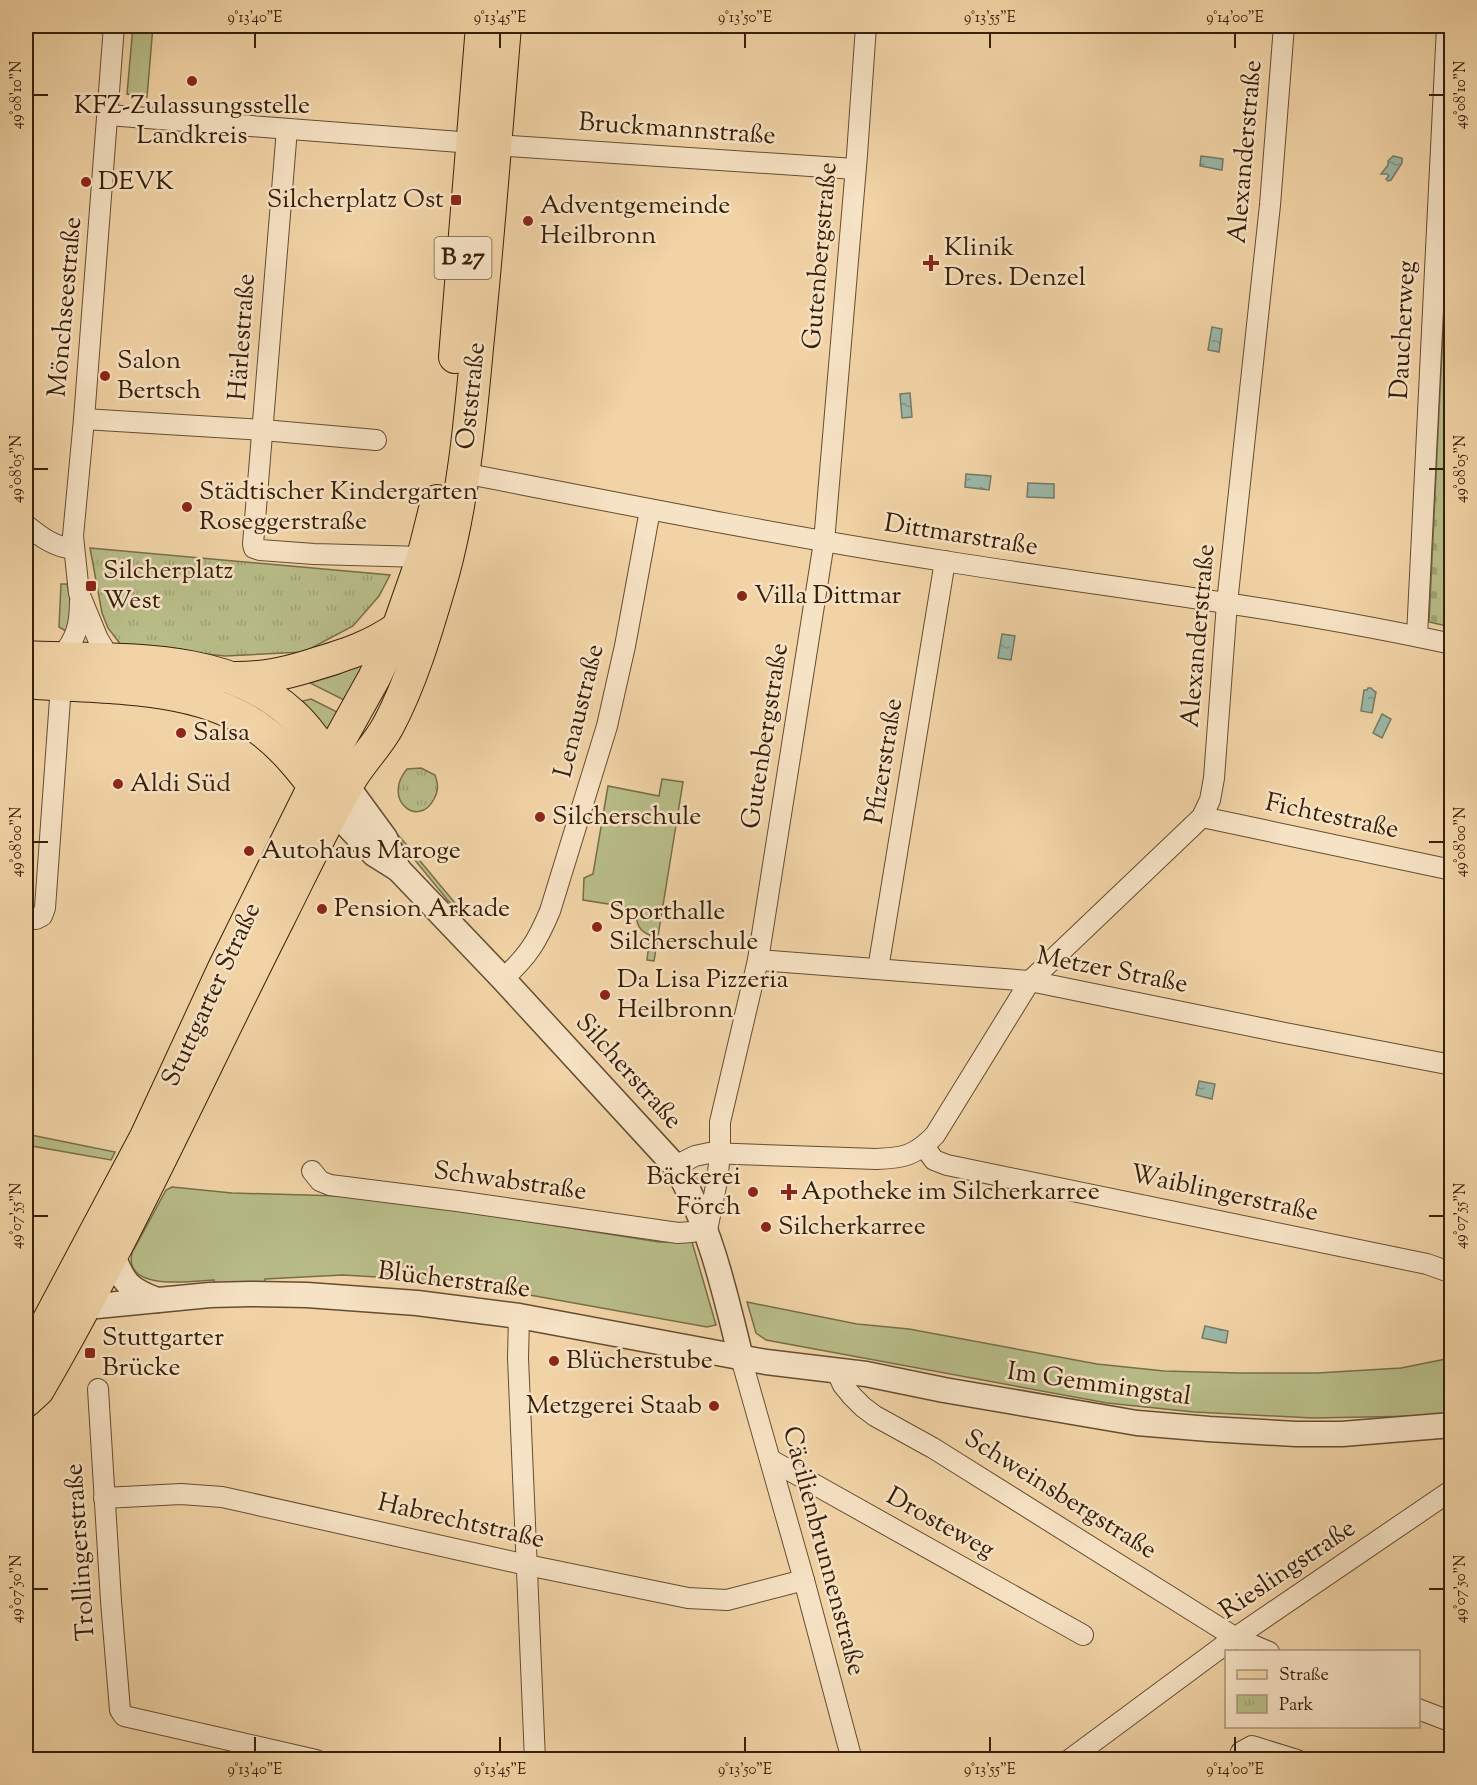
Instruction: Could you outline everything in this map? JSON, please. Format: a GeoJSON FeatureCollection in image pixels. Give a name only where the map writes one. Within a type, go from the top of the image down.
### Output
{"type":"FeatureCollection","features":[{"type":"Feature","properties":{"kind":"main road","name":"Oststraße"},"geometry":{"type":"LineString","coordinates":[[340,799],[356,770],[386,729],[405,687],[420,648],[443,572],[455,519],[463,473],[485,274],[482,26]]}},
{"type":"Feature","properties":{"kind":"main road","name":"Oststraße"},"geometry":{"type":"LineString","coordinates":[[398,628],[434,518],[446,449],[484,144],[505,26]]}},
{"type":"Feature","properties":{"kind":"main road"},"geometry":{"type":"LineString","coordinates":[[235,678],[271,676],[335,659],[360,650],[398,628]]}},
{"type":"Feature","properties":{"kind":"main road","name":"Stuttgarter Straße"},"geometry":{"type":"LineString","coordinates":[[26,1363],[92,1284],[136,1182],[146,1137],[225,966],[321,773],[374,678],[398,628]]}},
{"type":"Feature","properties":{"kind":"main road"},"geometry":{"type":"LineString","coordinates":[[26,657],[61,672],[206,702],[230,710],[321,773]]}},
{"type":"Feature","properties":{"kind":"main road"},"geometry":{"type":"LineString","coordinates":[[26,682],[111,660],[194,667],[235,678],[263,692],[286,708],[304,726],[321,773],[340,799]]}},
{"type":"Feature","properties":{"kind":"main road","name":"Stuttgarter Straße"},"geometry":{"type":"LineString","coordinates":[[26,1401],[38,1390],[92,1284],[136,1182],[253,968],[340,799]]}},
{"type":"Feature","properties":{"kind":"street","name":"Mönchseestraße"},"geometry":{"type":"LineString","coordinates":[[80,593],[73,536],[114,26]]}},
{"type":"Feature","properties":{"kind":"street","name":"Gutenbergstraße"},"geometry":{"type":"LineString","coordinates":[[705,1230],[717,1181],[720,1122],[758,960],[824,542],[866,26]]}},
{"type":"Feature","properties":{"kind":"street","name":"Alexanderstraße"},"geometry":{"type":"LineString","coordinates":[[924,1146],[935,1135],[1030,981],[1202,817],[1210,800],[1214,778],[1227,603],[1270,205],[1284,26]]}},
{"type":"Feature","properties":{"kind":"street","name":"Daucherweg"},"geometry":{"type":"LineString","coordinates":[[1417,636],[1447,26]]}},
{"type":"Feature","properties":{"kind":"street","name":"Bruckmannstraße"},"geometry":{"type":"LineString","coordinates":[[108,115],[484,144],[855,169]]}},
{"type":"Feature","properties":{"kind":"street","name":"Härlestraße"},"geometry":{"type":"LineString","coordinates":[[287,129],[254,548],[314,554],[423,557]]}},
{"type":"Feature","properties":{"kind":"street"},"geometry":{"type":"LineString","coordinates":[[84,419],[263,430],[376,440]]}},
{"type":"Feature","properties":{"kind":"street","name":"Dittmarstraße"},"geometry":{"type":"LineString","coordinates":[[463,473],[824,542],[1227,603],[1452,644]]}},
{"type":"Feature","properties":{"kind":"street","name":"Lenaustraße"},"geometry":{"type":"LineString","coordinates":[[503,979],[519,964],[538,940],[550,912],[607,726],[625,646],[650,510]]}},
{"type":"Feature","properties":{"kind":"street"},"geometry":{"type":"LineString","coordinates":[[26,525],[46,541],[60,548],[74,549]]}},
{"type":"Feature","properties":{"kind":"street","name":"Pfizerstraße"},"geometry":{"type":"LineString","coordinates":[[878,969],[945,561]]}},
{"type":"Feature","properties":{"kind":"street"},"geometry":{"type":"LineString","coordinates":[[80,593],[98,639],[111,660]]}},
{"type":"Feature","properties":{"kind":"street"},"geometry":{"type":"LineString","coordinates":[[34,917],[45,908],[61,672],[78,630],[80,593]]}},
{"type":"Feature","properties":{"kind":"street","name":"Silcherstraße"},"geometry":{"type":"LineString","coordinates":[[340,799],[385,838],[398,869],[675,1166],[690,1191],[705,1230],[719,1272],[741,1358]]}},
{"type":"Feature","properties":{"kind":"street","name":"Fichtestraße"},"geometry":{"type":"LineString","coordinates":[[1202,817],[1452,870]]}},
{"type":"Feature","properties":{"kind":"street","name":"Metzer Straße"},"geometry":{"type":"LineString","coordinates":[[758,960],[1030,981],[1452,1065]]}},
{"type":"Feature","properties":{"kind":"street"},"geometry":{"type":"LineString","coordinates":[[675,1166],[694,1156],[709,1153],[897,1158],[913,1154],[924,1146]]}},
{"type":"Feature","properties":{"kind":"street","name":"Waiblingerstraße"},"geometry":{"type":"LineString","coordinates":[[924,1146],[934,1160],[947,1165],[1427,1264],[1452,1272]]}},
{"type":"Feature","properties":{"kind":"street","name":"Schwabstraße"},"geometry":{"type":"LineString","coordinates":[[312,1171],[320,1181],[330,1185],[678,1233],[705,1230]]}},
{"type":"Feature","properties":{"kind":"street"},"geometry":{"type":"LineString","coordinates":[[92,1284],[139,1293],[157,1300]]}},
{"type":"Feature","properties":{"kind":"street","name":"Blücherstraße"},"geometry":{"type":"LineString","coordinates":[[92,1284],[97,1306],[250,1294],[307,1295],[417,1303],[519,1316],[741,1358]]}},
{"type":"Feature","properties":{"kind":"street"},"geometry":{"type":"LineString","coordinates":[[519,1316],[518,1358],[535,1760]]}},
{"type":"Feature","properties":{"kind":"street","name":"Im Gemmingstal"},"geometry":{"type":"LineString","coordinates":[[741,1358],[866,1374],[944,1390],[1126,1421],[1197,1428],[1296,1434],[1342,1434],[1452,1425]]}},
{"type":"Feature","properties":{"kind":"street","name":"Cäcilienbrunnenstraße"},"geometry":{"type":"LineString","coordinates":[[741,1358],[852,1760]]}},
{"type":"Feature","properties":{"kind":"street","name":"Schweinsbergstraße"},"geometry":{"type":"LineString","coordinates":[[836,1370],[843,1385],[852,1396],[875,1416],[933,1448],[1236,1638],[1264,1650]]}},
{"type":"Feature","properties":{"kind":"street","name":"Trollingerstraße"},"geometry":{"type":"LineString","coordinates":[[98,1389],[120,1710],[124,1716],[316,1760]]}},
{"type":"Feature","properties":{"kind":"street","name":"Drosteweg"},"geometry":{"type":"LineString","coordinates":[[771,1460],[1083,1635]]}},
{"type":"Feature","properties":{"kind":"street","name":"Rieslingstraße"},"geometry":{"type":"LineString","coordinates":[[1069,1760],[1236,1638],[1452,1490]]}},
{"type":"Feature","properties":{"kind":"street","name":"Habrechtstraße"},"geometry":{"type":"LineString","coordinates":[[104,1498],[181,1494],[222,1497],[527,1565],[700,1600],[727,1600],[804,1580]]}},
{"type":"Feature","properties":{"kind":"street"},"geometry":{"type":"LineString","coordinates":[[1420,1709],[1452,1722]]}},
{"type":"Feature","properties":{"kind":"street"},"geometry":{"type":"LineString","coordinates":[[1242,1754],[1252,1746],[1297,1760]]}},
{"type":"Feature","properties":{"kind":"green space"},"geometry":{"type":"Polygon","coordinates":[[[133,26],[153,26],[147,97],[127,94],[133,26]]]}},
{"type":"Feature","properties":{"kind":"green space"},"geometry":{"type":"Polygon","coordinates":[[[1451,159],[1452,627],[1429,622],[1451,159]]]}},
{"type":"Feature","properties":{"kind":"green space"},"geometry":{"type":"Polygon","coordinates":[[[90,548],[390,575],[379,596],[353,626],[304,652],[225,656],[121,645],[108,628],[102,613],[90,548]]]}},
{"type":"Feature","properties":{"kind":"green space"},"geometry":{"type":"Polygon","coordinates":[[[61,584],[67,584],[72,608],[69,633],[59,627],[61,584]]]}},
{"type":"Feature","properties":{"kind":"green space"},"geometry":{"type":"Polygon","coordinates":[[[373,651],[350,703],[310,683],[339,674],[373,651]]]}},
{"type":"Feature","properties":{"kind":"green space"},"geometry":{"type":"Polygon","coordinates":[[[311,699],[343,715],[328,738],[299,702],[311,699]]]}},
{"type":"Feature","properties":{"kind":"green space"},"geometry":{"type":"Polygon","coordinates":[[[421,768],[435,775],[437,790],[427,808],[412,811],[400,800],[398,791],[400,780],[407,769],[421,768]]]}},
{"type":"Feature","properties":{"kind":"green space"},"geometry":{"type":"Polygon","coordinates":[[[662,779],[683,782],[654,961],[647,960],[650,935],[640,927],[634,908],[583,900],[584,878],[593,874],[608,786],[659,796],[662,779]]]}},
{"type":"Feature","properties":{"kind":"green space"},"geometry":{"type":"Polygon","coordinates":[[[392,832],[406,844],[465,915],[463,919],[392,832]]]}},
{"type":"Feature","properties":{"kind":"green space"},"geometry":{"type":"Polygon","coordinates":[[[26,1134],[115,1152],[111,1160],[26,1145],[26,1134]]]}},
{"type":"Feature","properties":{"kind":"green space"},"geometry":{"type":"Polygon","coordinates":[[[172,1187],[232,1193],[341,1196],[455,1210],[659,1242],[692,1242],[716,1325],[707,1327],[524,1294],[411,1279],[343,1275],[265,1279],[263,1288],[215,1286],[214,1280],[161,1282],[148,1279],[138,1274],[132,1265],[132,1253],[166,1190],[172,1187]]]}},
{"type":"Feature","properties":{"kind":"green space"},"geometry":{"type":"Polygon","coordinates":[[[747,1302],[857,1324],[909,1329],[1097,1364],[1164,1371],[1317,1373],[1401,1368],[1451,1358],[1451,1412],[1421,1416],[1312,1418],[1194,1412],[1107,1403],[766,1340],[756,1333],[747,1302]]]}},
{"type":"Feature","properties":{"kind":"water"},"geometry":{"type":"Polygon","coordinates":[[[1201,156],[1223,159],[1222,170],[1200,166],[1201,156]]]}},
{"type":"Feature","properties":{"kind":"water"},"geometry":{"type":"Polygon","coordinates":[[[1393,156],[1402,158],[1402,163],[1388,181],[1387,174],[1381,174],[1393,156]]]}},
{"type":"Feature","properties":{"kind":"water"},"geometry":{"type":"Polygon","coordinates":[[[1212,327],[1222,329],[1219,352],[1208,350],[1212,327]]]}},
{"type":"Feature","properties":{"kind":"water"},"geometry":{"type":"Polygon","coordinates":[[[910,393],[912,417],[902,418],[900,394],[910,393]]]}},
{"type":"Feature","properties":{"kind":"water"},"geometry":{"type":"Polygon","coordinates":[[[966,474],[991,476],[989,490],[965,487],[966,474]]]}},
{"type":"Feature","properties":{"kind":"water"},"geometry":{"type":"Polygon","coordinates":[[[1028,483],[1054,484],[1054,498],[1027,497],[1028,483]]]}},
{"type":"Feature","properties":{"kind":"water"},"geometry":{"type":"Polygon","coordinates":[[[1002,634],[1015,636],[1011,660],[998,658],[1002,634]]]}},
{"type":"Feature","properties":{"kind":"water"},"geometry":{"type":"Polygon","coordinates":[[[1368,688],[1376,692],[1372,713],[1361,711],[1364,690],[1368,688]]]}},
{"type":"Feature","properties":{"kind":"water"},"geometry":{"type":"Polygon","coordinates":[[[1382,714],[1391,719],[1382,738],[1373,733],[1382,714]]]}},
{"type":"Feature","properties":{"kind":"water"},"geometry":{"type":"Polygon","coordinates":[[[1199,1081],[1215,1084],[1212,1099],[1196,1095],[1199,1081]]]}},
{"type":"Feature","properties":{"kind":"water"},"geometry":{"type":"Polygon","coordinates":[[[1205,1326],[1228,1331],[1226,1343],[1202,1338],[1205,1326]]]}},
{"type":"Feature","properties":{"kind":"place","name":"KFZ-Zulassungsstelle Landkreis"},"geometry":{"type":"Point","coordinates":[192,81]}},
{"type":"Feature","properties":{"kind":"place","name":"DEVK"},"geometry":{"type":"Point","coordinates":[86,182]}},
{"type":"Feature","properties":{"kind":"place","name":"Silcherplatz Ost"},"geometry":{"type":"Point","coordinates":[456,200]}},
{"type":"Feature","properties":{"kind":"place","name":"Adventgemeinde Heilbronn"},"geometry":{"type":"Point","coordinates":[528,221]}},
{"type":"Feature","properties":{"kind":"place","name":"Klinik Dres. Denzel"},"geometry":{"type":"Point","coordinates":[931,263]}},
{"type":"Feature","properties":{"kind":"place","name":"Salon Bertsch"},"geometry":{"type":"Point","coordinates":[105,376]}},
{"type":"Feature","properties":{"kind":"place","name":"Städtischer Kindergarten Roseggerstraße"},"geometry":{"type":"Point","coordinates":[187,507]}},
{"type":"Feature","properties":{"kind":"place","name":"Silcherplatz West"},"geometry":{"type":"Point","coordinates":[91,586]}},
{"type":"Feature","properties":{"kind":"place","name":"Villa Dittmar"},"geometry":{"type":"Point","coordinates":[742,596]}},
{"type":"Feature","properties":{"kind":"place","name":"Salsa"},"geometry":{"type":"Point","coordinates":[181,733]}},
{"type":"Feature","properties":{"kind":"place","name":"Aldi Süd"},"geometry":{"type":"Point","coordinates":[118,784]}},
{"type":"Feature","properties":{"kind":"place","name":"Silcherschule"},"geometry":{"type":"Point","coordinates":[540,817]}},
{"type":"Feature","properties":{"kind":"place","name":"Autohaus Maroge"},"geometry":{"type":"Point","coordinates":[249,851]}},
{"type":"Feature","properties":{"kind":"place","name":"Pension Arkade"},"geometry":{"type":"Point","coordinates":[322,909]}},
{"type":"Feature","properties":{"kind":"place","name":"Sporthalle Silcherschule"},"geometry":{"type":"Point","coordinates":[597,927]}},
{"type":"Feature","properties":{"kind":"place","name":"Da Lisa Pizzeria Heilbronn"},"geometry":{"type":"Point","coordinates":[605,995]}},
{"type":"Feature","properties":{"kind":"place","name":"Bäckerei Förch"},"geometry":{"type":"Point","coordinates":[753,1192]}},
{"type":"Feature","properties":{"kind":"place","name":"Apotheke im Silcherkarree"},"geometry":{"type":"Point","coordinates":[789,1192]}},
{"type":"Feature","properties":{"kind":"place","name":"Silcherkarree"},"geometry":{"type":"Point","coordinates":[766,1227]}},
{"type":"Feature","properties":{"kind":"place","name":"Stuttgarter Brücke"},"geometry":{"type":"Point","coordinates":[90,1353]}},
{"type":"Feature","properties":{"kind":"place","name":"Blücherstube"},"geometry":{"type":"Point","coordinates":[554,1361]}},
{"type":"Feature","properties":{"kind":"place","name":"Metzgerei Staab"},"geometry":{"type":"Point","coordinates":[714,1406]}}]}
